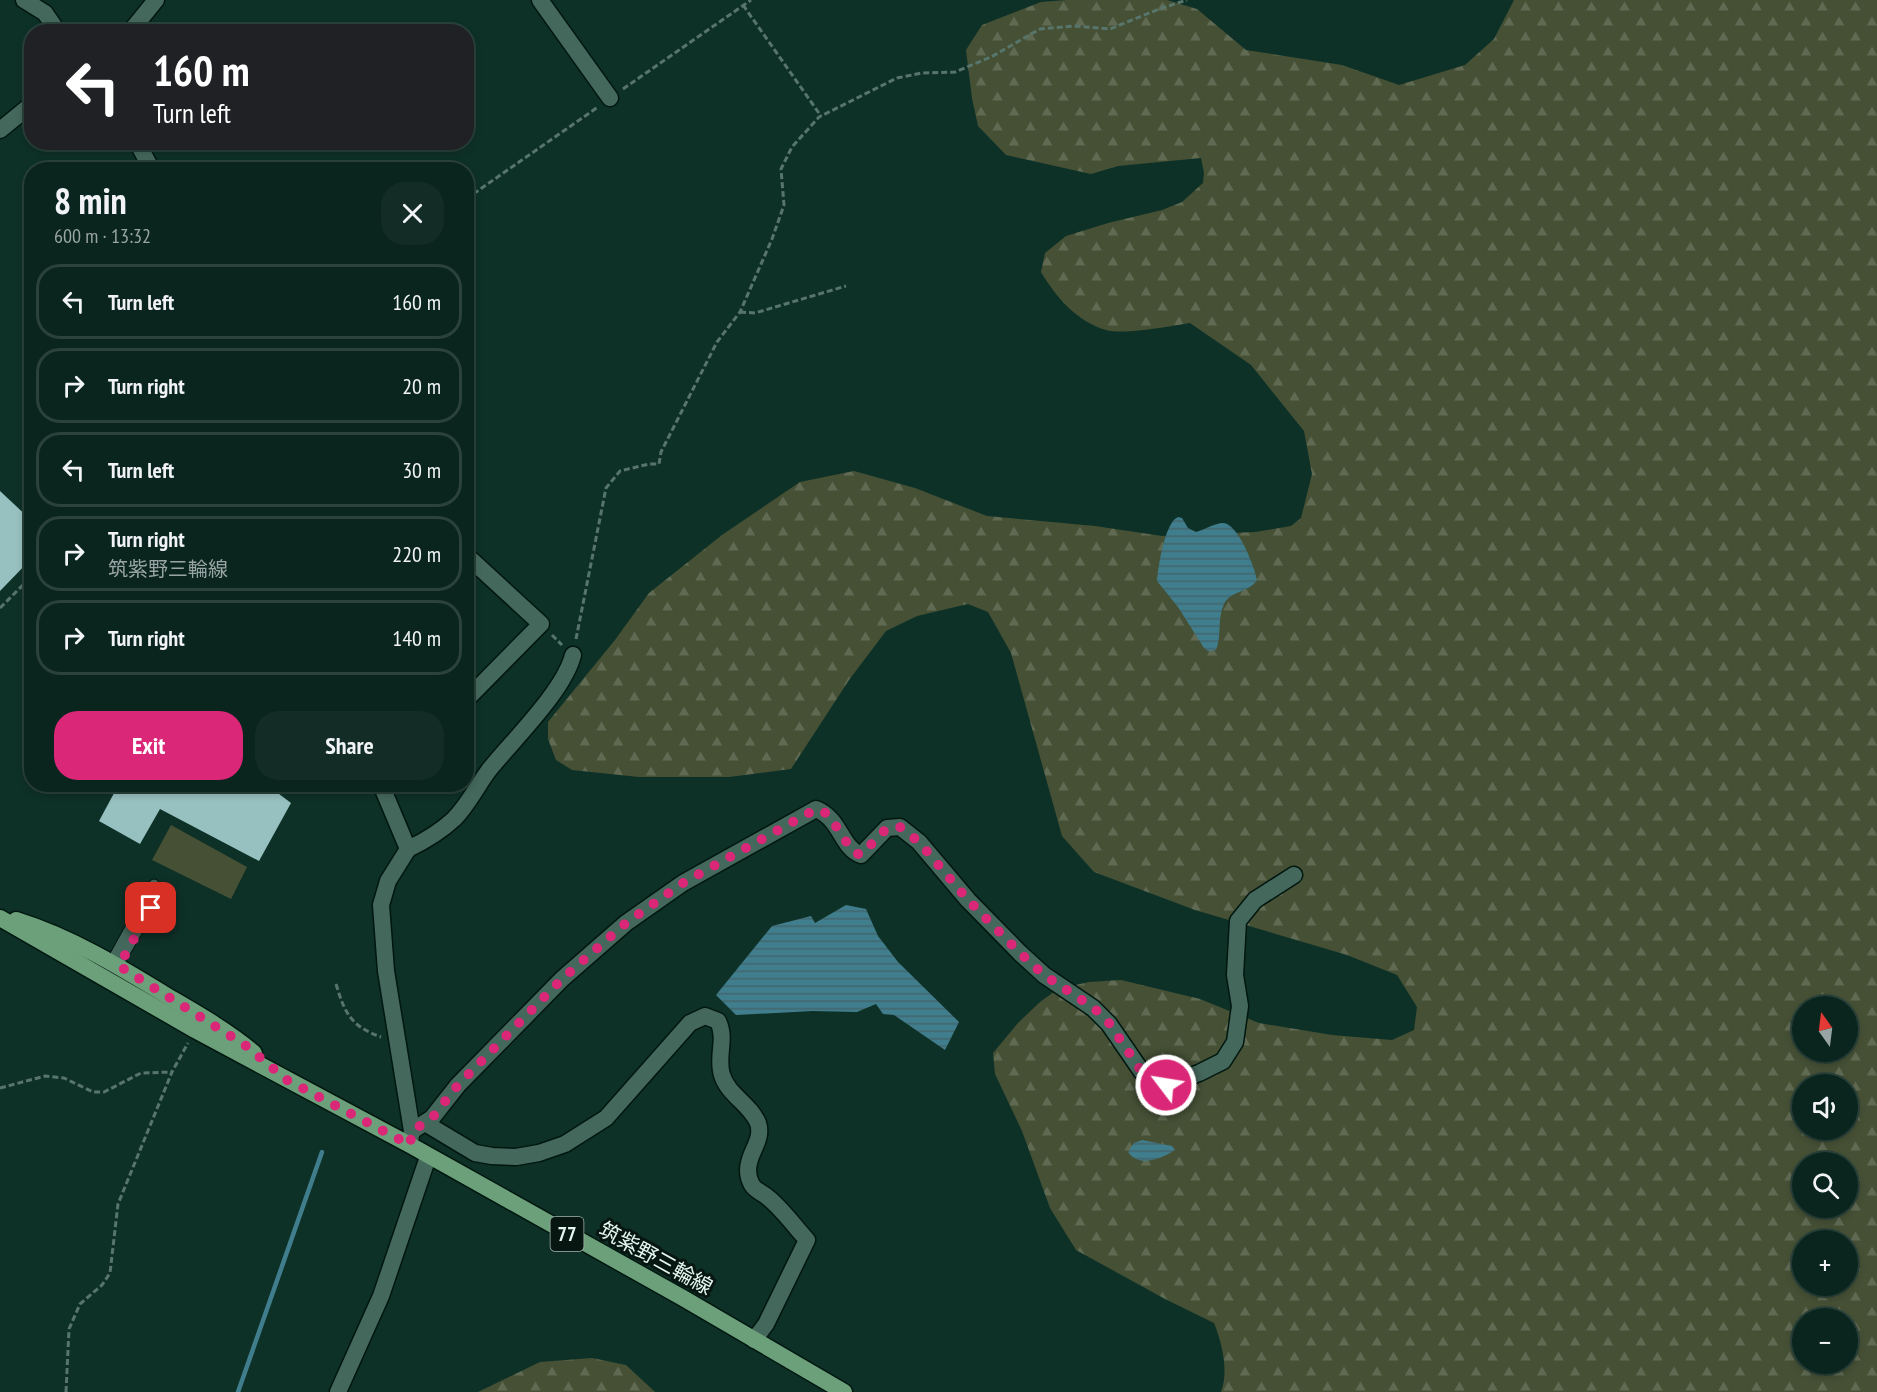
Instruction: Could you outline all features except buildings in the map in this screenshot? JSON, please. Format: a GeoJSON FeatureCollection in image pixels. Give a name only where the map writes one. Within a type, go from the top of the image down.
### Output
{"type":"FeatureCollection","features":[{"type":"Feature","properties":{"kind":"main road","name":"筑紫野三輪線"},"geometry":{"type":"LineString","coordinates":[[0,917],[44,928],[114,966],[245,1045],[287,1080]]}},
{"type":"Feature","properties":{"kind":"main road","name":"筑紫野三輪線"},"geometry":{"type":"LineString","coordinates":[[0,917],[195,1030],[287,1080],[416,1133],[428,1157],[844,1392]]}},
{"type":"Feature","properties":{"kind":"street"},"geometry":{"type":"LineString","coordinates":[[24,0],[45,14],[52,24]]}},
{"type":"Feature","properties":{"kind":"street"},"geometry":{"type":"LineString","coordinates":[[136,24],[156,0]]}},
{"type":"Feature","properties":{"kind":"street"},"geometry":{"type":"LineString","coordinates":[[540,0],[610,98]]}},
{"type":"Feature","properties":{"kind":"street"},"geometry":{"type":"LineString","coordinates":[[0,130],[24,110]]}},
{"type":"Feature","properties":{"kind":"street"},"geometry":{"type":"LineString","coordinates":[[474,562],[541,624],[474,692]]}},
{"type":"Feature","properties":{"kind":"street"},"geometry":{"type":"LineString","coordinates":[[474,792],[559,686],[573,655]]}},
{"type":"Feature","properties":{"kind":"street"},"geometry":{"type":"LineString","coordinates":[[384,792],[408,849]]}},
{"type":"Feature","properties":{"kind":"street"},"geometry":{"type":"LineString","coordinates":[[416,1133],[386,971],[381,905],[388,881],[408,849],[428,840],[455,818],[474,792]]}},
{"type":"Feature","properties":{"kind":"street"},"geometry":{"type":"LineString","coordinates":[[416,1133],[432,1118],[458,1085],[562,979],[626,923],[683,883],[816,809],[828,814],[853,852],[861,855],[887,828],[900,827],[919,842],[968,900],[1020,953],[1044,975],[1094,1008],[1109,1023],[1142,1072],[1166,1085],[1199,1073],[1223,1060],[1236,1042],[1240,1006],[1235,975],[1238,921],[1255,900],[1294,875]]}},
{"type":"Feature","properties":{"kind":"street"},"geometry":{"type":"LineString","coordinates":[[416,1133],[475,1153],[492,1156],[516,1157],[539,1153],[565,1144],[606,1119],[690,1023],[705,1016],[718,1021],[723,1032],[720,1061],[722,1075],[730,1089],[752,1113],[758,1125],[759,1137],[749,1161],[747,1174],[753,1188],[767,1196],[807,1240],[766,1324],[754,1340]]}},
{"type":"Feature","properties":{"kind":"street"},"geometry":{"type":"LineString","coordinates":[[338,1392],[381,1296],[428,1157]]}},
{"type":"Feature","properties":{"kind":"lane"},"geometry":{"type":"LineString","coordinates":[[96,973],[114,966],[158,887]]}},
{"type":"Feature","properties":{"kind":"lane"},"geometry":{"type":"LineString","coordinates":[[114,966],[186,1015],[195,1030]]}},
{"type":"Feature","properties":{"kind":"path"},"geometry":{"type":"LineString","coordinates":[[474,193],[751,0]]}},
{"type":"Feature","properties":{"kind":"path"},"geometry":{"type":"LineString","coordinates":[[573,655],[606,488],[620,471],[659,464],[661,452],[717,342],[740,312],[772,239],[784,206],[782,169],[792,147],[821,116],[897,78],[922,73],[955,72],[991,57],[1040,29],[1074,26],[1110,29],[1187,0]]}},
{"type":"Feature","properties":{"kind":"path"},"geometry":{"type":"LineString","coordinates":[[744,5],[821,116]]}},
{"type":"Feature","properties":{"kind":"path"},"geometry":{"type":"LineString","coordinates":[[740,312],[755,313],[846,286]]}},
{"type":"Feature","properties":{"kind":"path"},"geometry":{"type":"LineString","coordinates":[[0,608],[24,584]]}},
{"type":"Feature","properties":{"kind":"path"},"geometry":{"type":"LineString","coordinates":[[541,624],[573,655]]}},
{"type":"Feature","properties":{"kind":"path"},"geometry":{"type":"LineString","coordinates":[[336,984],[341,1004],[351,1021],[365,1031],[397,1039]]}},
{"type":"Feature","properties":{"kind":"path"},"geometry":{"type":"LineString","coordinates":[[66,1392],[69,1329],[80,1304],[102,1284],[110,1273],[118,1204],[172,1072],[195,1030]]}},
{"type":"Feature","properties":{"kind":"path"},"geometry":{"type":"LineString","coordinates":[[0,1088],[45,1076],[64,1078],[93,1092],[104,1092],[141,1073],[172,1072]]}},
{"type":"Feature","properties":{"kind":"green space"},"geometry":{"type":"Polygon","coordinates":[[[1167,0],[1197,9],[1246,50],[1342,65],[1399,85],[1465,65],[1494,39],[1514,0],[1877,0],[1877,1392],[1221,1392],[1224,1357],[1214,1323],[1076,1250],[1050,1208],[1022,1131],[995,1074],[993,1053],[1018,1023],[1040,1002],[1058,989],[1089,982],[1121,980],[1200,999],[1259,1023],[1332,1035],[1392,1040],[1414,1030],[1417,1007],[1397,975],[1347,955],[1195,910],[1094,872],[1062,836],[1011,653],[988,612],[968,604],[917,616],[886,631],[849,680],[791,769],[729,777],[639,777],[572,770],[556,760],[548,739],[548,722],[615,640],[649,593],[722,535],[800,482],[854,471],[915,488],[987,516],[1095,526],[1162,536],[1255,532],[1291,526],[1301,518],[1312,474],[1304,431],[1251,365],[1190,323],[1148,330],[1124,331],[1106,330],[1095,326],[1068,307],[1041,272],[1045,253],[1066,236],[1162,210],[1182,202],[1203,183],[1201,158],[1118,166],[1091,174],[1006,155],[978,126],[972,98],[966,50],[982,25],[1041,2],[1167,0]]]}},
{"type":"Feature","properties":{"kind":"green space"},"geometry":{"type":"Polygon","coordinates":[[[171,825],[247,867],[231,899],[152,860],[171,825]]]}},
{"type":"Feature","properties":{"kind":"green space"},"geometry":{"type":"Polygon","coordinates":[[[592,1358],[626,1365],[655,1392],[478,1392],[540,1362],[592,1358]]]}},
{"type":"Feature","properties":{"kind":"water"},"geometry":{"type":"Polygon","coordinates":[[[1178,517],[1182,518],[1188,528],[1196,532],[1220,523],[1229,525],[1245,547],[1256,574],[1257,580],[1254,584],[1231,596],[1224,604],[1216,650],[1208,651],[1204,648],[1178,607],[1157,581],[1166,536],[1169,527],[1178,517]]]}},
{"type":"Feature","properties":{"kind":"water"},"geometry":{"type":"Polygon","coordinates":[[[846,905],[866,909],[878,936],[898,962],[959,1022],[945,1050],[894,1015],[883,1014],[876,1004],[857,1012],[812,1011],[736,1015],[716,995],[772,926],[811,916],[815,923],[846,905]]]}},
{"type":"Feature","properties":{"kind":"water"},"geometry":{"type":"Polygon","coordinates":[[[1142,1140],[1172,1146],[1175,1150],[1157,1159],[1138,1160],[1128,1152],[1134,1143],[1142,1140]]]}},
{"type":"Feature","properties":{"kind":"waterway"},"geometry":{"type":"LineString","coordinates":[[238,1392],[322,1152]]}},
{"type":"Feature","properties":{"kind":"route"},"geometry":{"type":"LineString","coordinates":[[151,908],[119,966],[199,1014],[245,1045],[287,1080],[410,1145],[412,1131],[432,1118],[458,1085],[562,979],[626,923],[683,883],[816,809],[828,814],[853,852],[861,855],[887,828],[900,827],[919,842],[968,900],[1020,953],[1044,975],[1094,1008],[1109,1023],[1142,1072],[1166,1085]]}}]}
